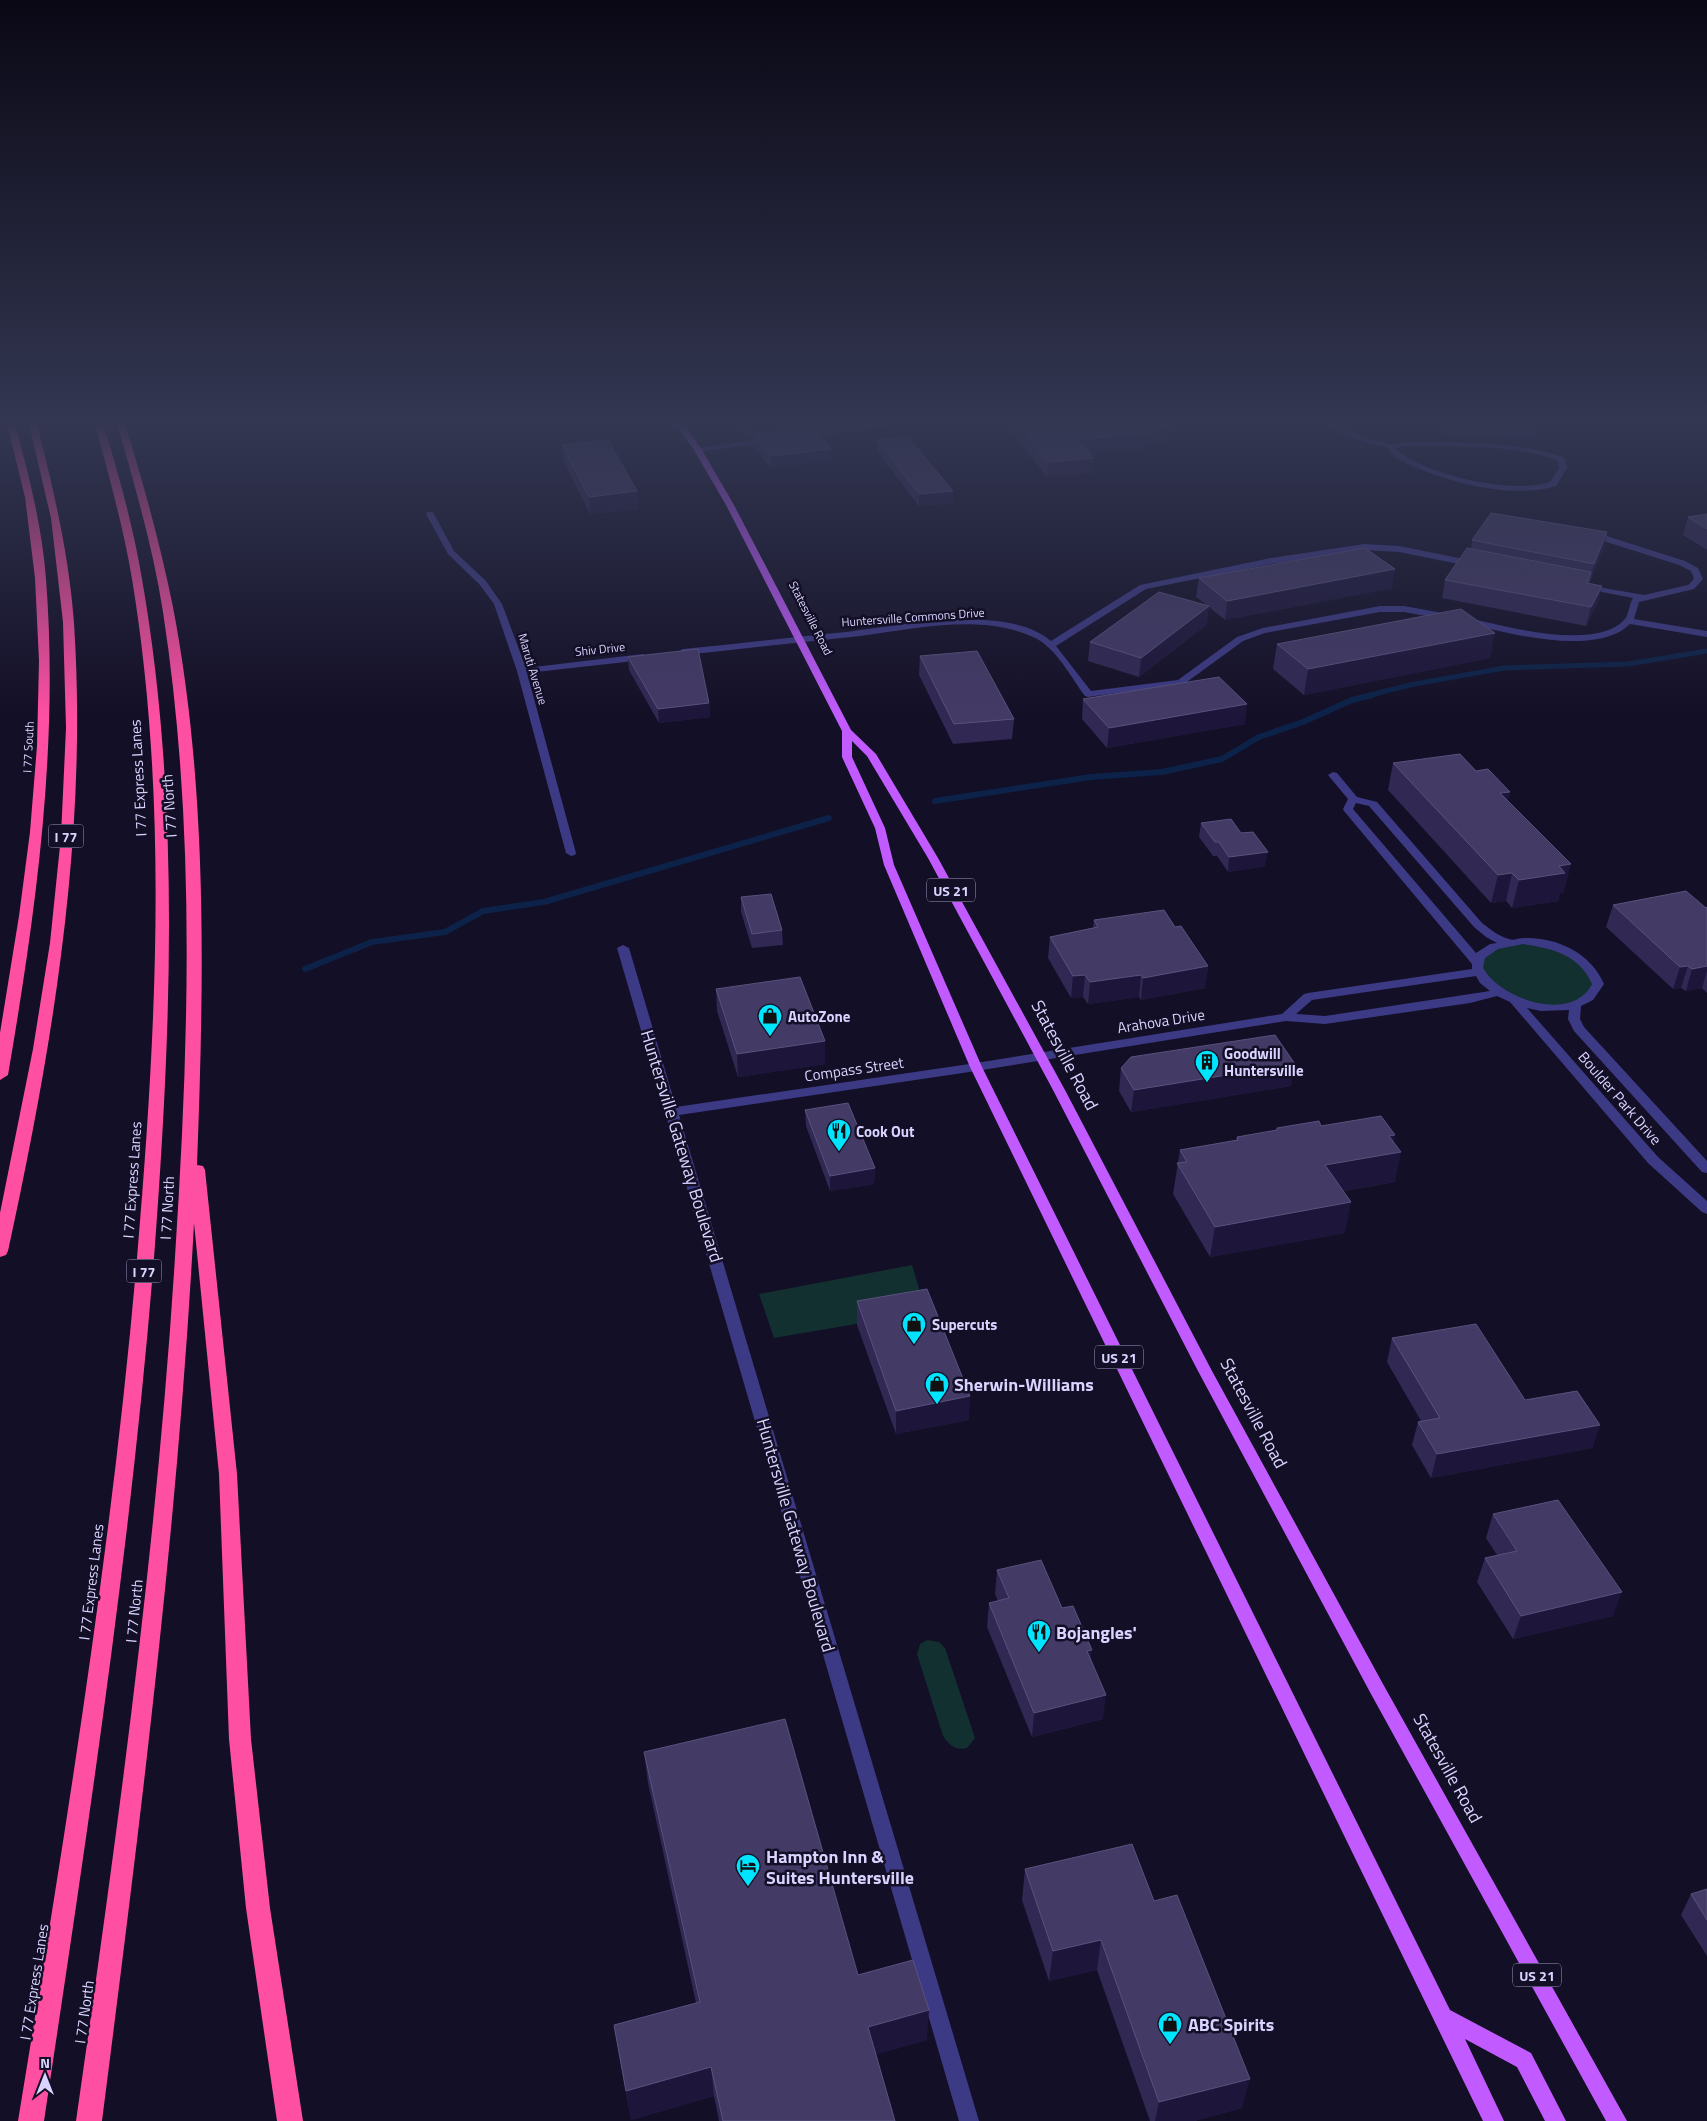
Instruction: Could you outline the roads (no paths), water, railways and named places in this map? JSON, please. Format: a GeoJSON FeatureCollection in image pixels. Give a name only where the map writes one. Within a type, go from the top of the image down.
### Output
{"type":"FeatureCollection","features":[{"type":"Feature","properties":{"kind":"highway","name":"I 77 South"},"geometry":{"type":"LineString","coordinates":[[0,1075],[25,930],[39,798],[44,688],[38,556],[32,519]]}},
{"type":"Feature","properties":{"kind":"highway","name":"I 77"},"geometry":{"type":"LineString","coordinates":[[0,1251],[33,1090],[48,993],[64,856],[71,737],[69,637],[62,553],[56,519]]}},
{"type":"Feature","properties":{"kind":"highway","name":"I 77 Express Lanes"},"geometry":{"type":"LineString","coordinates":[[31,2121],[105,1626],[145,1263],[155,1125],[162,907],[160,819],[150,673],[133,557],[125,519]]}},
{"type":"Feature","properties":{"kind":"highway","name":"I 77 North"},"geometry":{"type":"LineString","coordinates":[[89,2121],[125,1853],[153,1619],[182,1296],[192,1120],[194,903],[190,815],[182,718],[168,608],[158,553],[149,519]]}},
{"type":"Feature","properties":{"kind":"highway"},"geometry":{"type":"LineString","coordinates":[[192,1120],[228,1474],[240,1739],[258,1908],[290,2121]]}},
{"type":"Feature","properties":{"kind":"main road","name":"Statesville Road"},"geometry":{"type":"LineString","coordinates":[[737,519],[767,573],[847,731],[870,754],[928,850],[1041,1057],[1214,1388],[1377,1688],[1617,2121]]}},
{"type":"Feature","properties":{"kind":"main road","name":"Statesville Road"},"geometry":{"type":"LineString","coordinates":[[847,731],[847,757],[880,828],[889,865],[976,1067],[1494,2121]]}},
{"type":"Feature","properties":{"kind":"main road"},"geometry":{"type":"LineString","coordinates":[[1445,2018],[1524,2060],[1556,2121]]}},
{"type":"Feature","properties":{"kind":"street","name":"Maruti Avenue"},"geometry":{"type":"LineString","coordinates":[[433,519],[451,552],[483,583],[492,595],[522,671],[571,853]]}},
{"type":"Feature","properties":{"kind":"street"},"geometry":{"type":"LineString","coordinates":[[1573,584],[1641,597],[1691,587],[1699,579],[1695,570],[1674,560],[1576,531]]}},
{"type":"Feature","properties":{"kind":"street"},"geometry":{"type":"LineString","coordinates":[[1051,645],[1142,587],[1271,561],[1364,547],[1399,549],[1486,566]]}},
{"type":"Feature","properties":{"kind":"street"},"geometry":{"type":"LineString","coordinates":[[1641,597],[1634,604],[1628,621],[1707,634]]}},
{"type":"Feature","properties":{"kind":"street","name":"Huntersville Commons Drive"},"geometry":{"type":"LineString","coordinates":[[800,639],[984,622],[1012,626],[1038,635],[1051,645],[1088,694],[1180,682],[1240,639],[1263,631],[1380,610],[1404,609],[1548,637],[1602,634],[1619,628],[1628,621]]}},
{"type":"Feature","properties":{"kind":"street"},"geometry":{"type":"LineString","coordinates":[[672,654],[800,639]]}},
{"type":"Feature","properties":{"kind":"street","name":"Shiv Drive"},"geometry":{"type":"LineString","coordinates":[[522,671],[652,656]]}},
{"type":"Feature","properties":{"kind":"street"},"geometry":{"type":"LineString","coordinates":[[1333,775],[1353,799],[1373,804],[1478,925],[1490,935],[1505,942]]}},
{"type":"Feature","properties":{"kind":"street"},"geometry":{"type":"LineString","coordinates":[[1353,799],[1348,809],[1478,967],[1484,982],[1497,993],[1536,1007],[1556,1008],[1575,1005],[1589,998],[1598,984],[1589,966],[1576,955],[1540,942],[1505,942],[1492,946],[1482,953],[1478,967]]}},
{"type":"Feature","properties":{"kind":"street","name":"Huntersville Gateway Boulevard"},"geometry":{"type":"LineString","coordinates":[[623,948],[969,2121]]}},
{"type":"Feature","properties":{"kind":"street"},"geometry":{"type":"LineString","coordinates":[[1286,1017],[1308,997],[1478,967]]}},
{"type":"Feature","properties":{"kind":"street","name":"Arahova Drive"},"geometry":{"type":"LineString","coordinates":[[1041,1057],[1286,1017],[1325,1020],[1470,999],[1497,993]]}},
{"type":"Feature","properties":{"kind":"street","name":"Boulder Park Drive"},"geometry":{"type":"LineString","coordinates":[[1515,1001],[1653,1160],[1707,1209]]}},
{"type":"Feature","properties":{"kind":"street","name":"Boulder Park Drive"},"geometry":{"type":"LineString","coordinates":[[1575,1005],[1574,1019],[1578,1028],[1707,1169]]}},
{"type":"Feature","properties":{"kind":"street","name":"Compass Street"},"geometry":{"type":"LineString","coordinates":[[671,1112],[1041,1057]]}},
{"type":"Feature","properties":{"kind":"waterway"},"geometry":{"type":"LineString","coordinates":[[1367,696],[1409,685],[1504,668],[1628,664],[1707,651]]}},
{"type":"Feature","properties":{"kind":"waterway"},"geometry":{"type":"LineString","coordinates":[[935,801],[1091,777],[1162,772],[1222,759],[1259,737],[1303,722],[1352,700],[1372,695]]}},
{"type":"Feature","properties":{"kind":"waterway"},"geometry":{"type":"LineString","coordinates":[[305,969],[372,942],[445,932],[483,911],[544,902],[829,818]]}},
{"type":"Feature","properties":{"kind":"place","name":"AutoZone"},"geometry":{"type":"Point","coordinates":[770,1037]}},
{"type":"Feature","properties":{"kind":"place","name":"Goodwill Huntersville"},"geometry":{"type":"Point","coordinates":[1207,1083]}},
{"type":"Feature","properties":{"kind":"place","name":"Cook Out"},"geometry":{"type":"Point","coordinates":[839,1152]}},
{"type":"Feature","properties":{"kind":"place","name":"Supercuts"},"geometry":{"type":"Point","coordinates":[914,1345]}},
{"type":"Feature","properties":{"kind":"place","name":"Sherwin-Williams"},"geometry":{"type":"Point","coordinates":[937,1405]}},
{"type":"Feature","properties":{"kind":"place","name":"Bojangles'"},"geometry":{"type":"Point","coordinates":[1039,1653]}},
{"type":"Feature","properties":{"kind":"place","name":"Hampton Inn & Suites Huntersville"},"geometry":{"type":"Point","coordinates":[748,1887]}},
{"type":"Feature","properties":{"kind":"place","name":"ABC Spirits"},"geometry":{"type":"Point","coordinates":[1170,2045]}}]}
